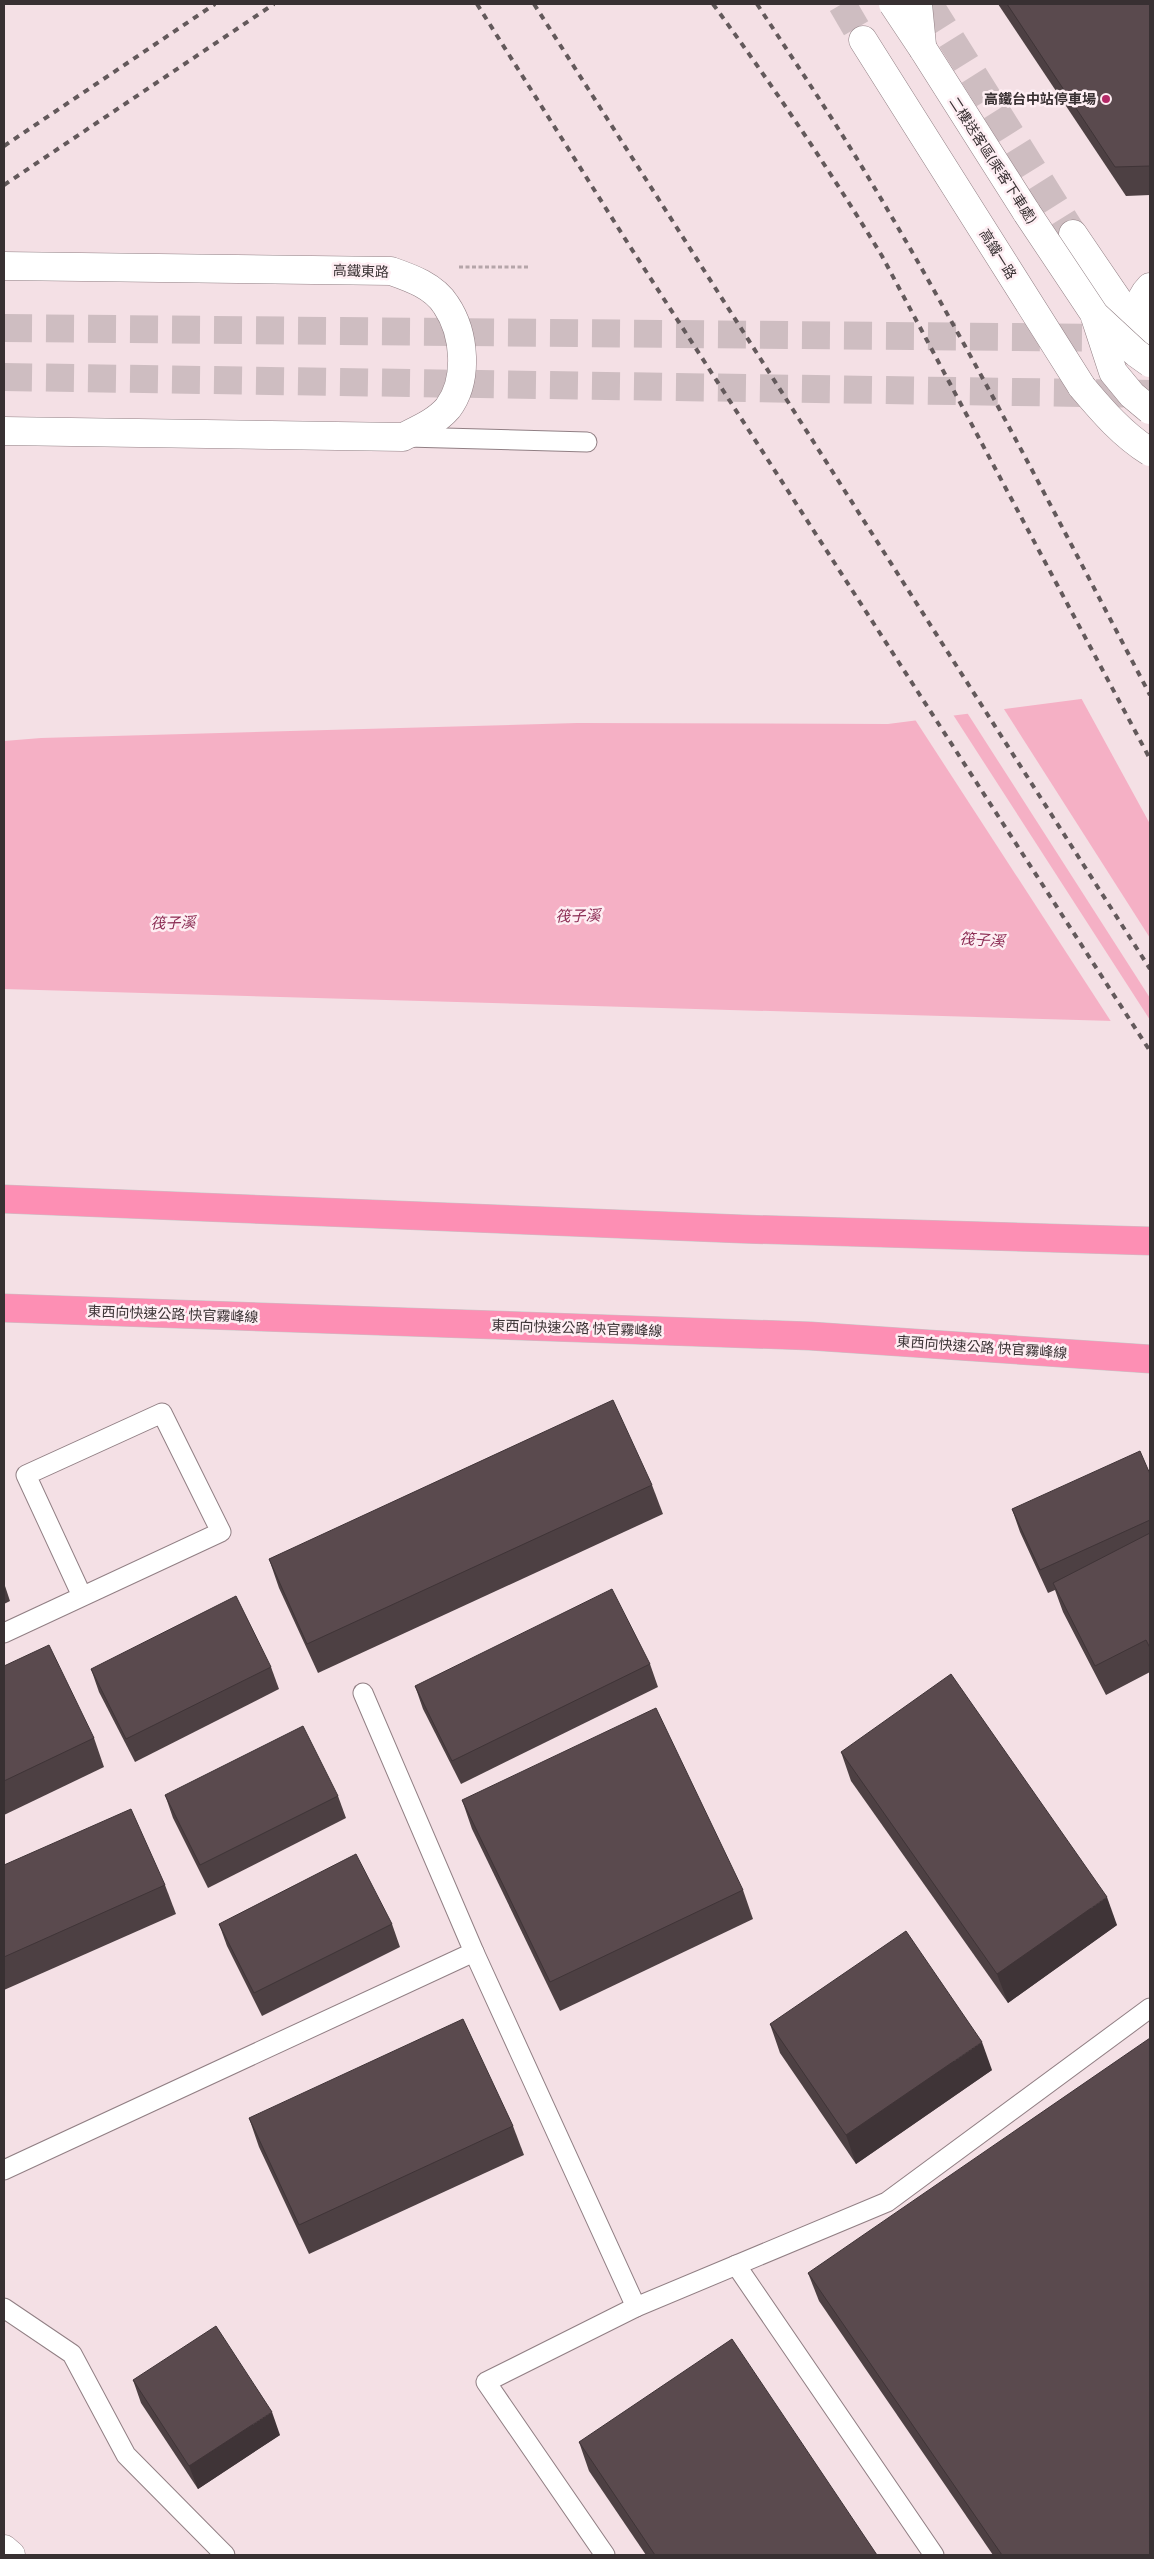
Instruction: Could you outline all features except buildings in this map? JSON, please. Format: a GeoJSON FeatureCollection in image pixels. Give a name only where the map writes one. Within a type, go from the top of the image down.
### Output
{"type":"FeatureCollection","features":[{"type":"Feature","properties":{"kind":"highway"},"geometry":{"type":"LineString","coordinates":[[4,1199],[742,1229],[1150,1241]]}},
{"type":"Feature","properties":{"kind":"highway","name":"東西向快速公路 快官霧峰線"},"geometry":{"type":"LineString","coordinates":[[4,1308],[810,1336],[1150,1359]]}},
{"type":"Feature","properties":{"kind":"street","name":"二樓送客區(乘客下車處)"},"geometry":{"type":"LineString","coordinates":[[893,4],[1095,315]]}},
{"type":"Feature","properties":{"kind":"street"},"geometry":{"type":"LineString","coordinates":[[918,4],[922,49]]}},
{"type":"Feature","properties":{"kind":"street","name":"高鐵一路"},"geometry":{"type":"LineString","coordinates":[[863,40],[1082,387],[1109,420],[1150,452]]}},
{"type":"Feature","properties":{"kind":"street"},"geometry":{"type":"LineString","coordinates":[[1073,234],[1147,342]]}},
{"type":"Feature","properties":{"kind":"street","name":"高鐵東路"},"geometry":{"type":"LineString","coordinates":[[4,266],[391,271],[422,282],[446,304],[457,329],[462,357],[459,383],[448,407],[431,424],[403,437],[4,431]]}},
{"type":"Feature","properties":{"kind":"street"},"geometry":{"type":"LineString","coordinates":[[1147,342],[1138,314],[1141,298],[1150,287]]}},
{"type":"Feature","properties":{"kind":"street"},"geometry":{"type":"LineString","coordinates":[[1095,315],[1136,354],[1150,363]]}},
{"type":"Feature","properties":{"kind":"street"},"geometry":{"type":"LineString","coordinates":[[1095,315],[1113,372],[1132,395],[1150,410]]}},
{"type":"Feature","properties":{"kind":"street"},"geometry":{"type":"LineString","coordinates":[[4,2549],[11,2555]]}},
{"type":"Feature","properties":{"kind":"lane"},"geometry":{"type":"LineString","coordinates":[[403,437],[587,442]]}},
{"type":"Feature","properties":{"kind":"lane"},"geometry":{"type":"LineString","coordinates":[[4,1633],[221,1532],[162,1413],[26,1475],[82,1596]]}},
{"type":"Feature","properties":{"kind":"lane"},"geometry":{"type":"LineString","coordinates":[[363,1693],[474,1952],[636,2307]]}},
{"type":"Feature","properties":{"kind":"lane"},"geometry":{"type":"LineString","coordinates":[[4,2170],[474,1952]]}},
{"type":"Feature","properties":{"kind":"lane"},"geometry":{"type":"LineString","coordinates":[[605,2555],[486,2382],[636,2307],[887,2202],[1150,2008]]}},
{"type":"Feature","properties":{"kind":"lane"},"geometry":{"type":"LineString","coordinates":[[736,2265],[934,2555]]}},
{"type":"Feature","properties":{"kind":"lane"},"geometry":{"type":"LineString","coordinates":[[4,2308],[72,2354],[126,2455],[225,2555]]}},
{"type":"Feature","properties":{"kind":"path"},"geometry":{"type":"LineString","coordinates":[[451,268],[528,267]]}},
{"type":"Feature","properties":{"kind":"water","name":"筏子溪"},"geometry":{"type":"Polygon","coordinates":[[[1150,690],[1150,1022],[4,989],[4,741],[41,738],[577,723],[888,724],[1150,690]]]}},
{"type":"Feature","properties":{"kind":"pier"},"geometry":{"type":"Polygon","coordinates":[[[1150,687],[1150,824],[1080,696],[1150,687]]]}},
{"type":"Feature","properties":{"kind":"pier"},"geometry":{"type":"Polygon","coordinates":[[[1002,706],[1150,938],[1150,998],[966,711],[1002,706]]]}},
{"type":"Feature","properties":{"kind":"pier"},"geometry":{"type":"Polygon","coordinates":[[[952,713],[1150,1020],[1150,1024],[1112,1023],[914,718],[952,713]]]}},
{"type":"Feature","properties":{"kind":"tunnel"},"geometry":{"type":"LineString","coordinates":[[842,4],[863,40]]}},
{"type":"Feature","properties":{"kind":"tunnel"},"geometry":{"type":"LineString","coordinates":[[929,4],[1073,234]]}},
{"type":"Feature","properties":{"kind":"tunnel"},"geometry":{"type":"LineString","coordinates":[[4,328],[1124,338]]}},
{"type":"Feature","properties":{"kind":"tunnel"},"geometry":{"type":"LineString","coordinates":[[4,377],[1150,394]]}},
{"type":"Feature","properties":{"kind":"railway"},"geometry":{"type":"LineString","coordinates":[[4,146],[215,4]]}},
{"type":"Feature","properties":{"kind":"railway"},"geometry":{"type":"LineString","coordinates":[[4,185],[274,4]]}},
{"type":"Feature","properties":{"kind":"railway"},"geometry":{"type":"LineString","coordinates":[[477,4],[629,245],[1150,1051]]}},
{"type":"Feature","properties":{"kind":"railway"},"geometry":{"type":"LineString","coordinates":[[534,4],[1150,969]]}},
{"type":"Feature","properties":{"kind":"railway"},"geometry":{"type":"LineString","coordinates":[[713,4],[800,128],[882,256],[1150,759]]}},
{"type":"Feature","properties":{"kind":"railway"},"geometry":{"type":"LineString","coordinates":[[757,4],[859,162],[936,293],[1009,426],[1150,695]]}},
{"type":"Feature","properties":{"kind":"place","name":"高鐵台中站停車場"},"geometry":{"type":"Point","coordinates":[1106,99]}}]}
